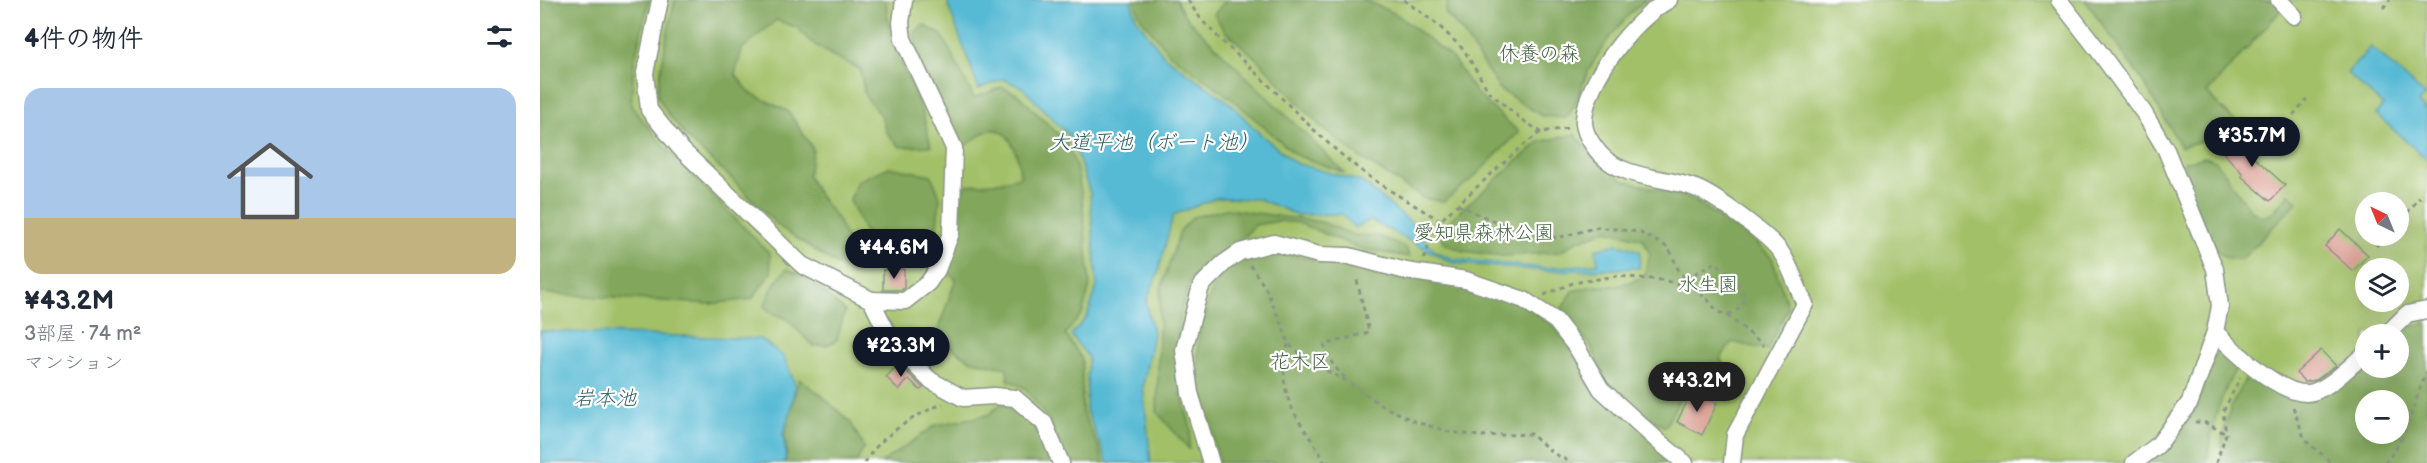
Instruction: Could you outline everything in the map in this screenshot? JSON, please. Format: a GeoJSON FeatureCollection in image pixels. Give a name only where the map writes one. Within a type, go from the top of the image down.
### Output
{"type":"FeatureCollection","features":[{"type":"Feature","properties":{"kind":"lane"},"geometry":{"type":"LineString","coordinates":[[660,0],[645,73],[649,110],[680,148],[802,264],[871,300],[905,301],[928,283],[937,270],[951,233],[954,148],[903,39],[901,23],[904,0]]}},
{"type":"Feature","properties":{"kind":"lane"},"geometry":{"type":"LineString","coordinates":[[1670,0],[1654,8],[1622,43],[1606,65],[1593,86],[1583,120],[1587,135],[1602,156],[1615,166],[1697,188],[1758,228],[1782,253],[1805,304],[1755,402],[1735,435],[1732,463]]}},
{"type":"Feature","properties":{"kind":"lane"},"geometry":{"type":"LineString","coordinates":[[2059,0],[2144,113],[2166,150],[2213,262],[2220,306],[2215,332],[2190,402],[2158,445],[2134,463]]}},
{"type":"Feature","properties":{"kind":"lane"},"geometry":{"type":"LineString","coordinates":[[2279,0],[2294,16]]}},
{"type":"Feature","properties":{"kind":"lane"},"geometry":{"type":"LineString","coordinates":[[1211,463],[1190,393],[1184,350],[1201,286],[1224,263],[1240,252],[1274,243],[1319,255],[1349,256],[1420,273],[1466,279],[1524,300],[1557,321],[1577,348],[1601,389],[1685,463]]}},
{"type":"Feature","properties":{"kind":"lane"},"geometry":{"type":"LineString","coordinates":[[871,300],[887,332],[903,353],[930,380],[963,398],[994,396],[1015,398],[1044,423],[1061,463]]}},
{"type":"Feature","properties":{"kind":"lane"},"geometry":{"type":"LineString","coordinates":[[2397,324],[2408,314],[2427,310]]}},
{"type":"Feature","properties":{"kind":"lane"},"geometry":{"type":"LineString","coordinates":[[2215,332],[2248,364],[2285,387],[2310,393],[2325,386],[2355,362]]}},
{"type":"Feature","properties":{"kind":"path"},"geometry":{"type":"LineString","coordinates":[[1188,0],[1193,9],[1217,35],[1344,157],[1382,186],[1441,221]]}},
{"type":"Feature","properties":{"kind":"path"},"geometry":{"type":"LineString","coordinates":[[1404,0],[1438,25],[1464,50],[1489,92],[1521,119],[1541,132]]}},
{"type":"Feature","properties":{"kind":"path"},"geometry":{"type":"LineString","coordinates":[[2383,8],[2390,0]]}},
{"type":"Feature","properties":{"kind":"path"},"geometry":{"type":"LineString","coordinates":[[2293,115],[2307,99]]}},
{"type":"Feature","properties":{"kind":"path"},"geometry":{"type":"LineString","coordinates":[[1420,273],[1434,230],[1441,221],[1521,147],[1541,132],[1585,128]]}},
{"type":"Feature","properties":{"kind":"path"},"geometry":{"type":"LineString","coordinates":[[2261,147],[2276,131]]}},
{"type":"Feature","properties":{"kind":"path"},"geometry":{"type":"LineString","coordinates":[[2409,211],[2420,198]]}},
{"type":"Feature","properties":{"kind":"path"},"geometry":{"type":"LineString","coordinates":[[1458,204],[1494,221],[1534,234],[1557,238],[1598,226],[1639,232],[1669,248],[1678,268],[1692,287],[1718,312],[1727,315],[1766,347],[1773,363]]}},
{"type":"Feature","properties":{"kind":"path"},"geometry":{"type":"LineString","coordinates":[[1240,252],[1265,287],[1284,330],[1288,344],[1283,378],[1286,399],[1320,452],[1324,463]]}},
{"type":"Feature","properties":{"kind":"path"},"geometry":{"type":"LineString","coordinates":[[1348,382],[1333,365],[1324,345],[1369,332],[1358,281],[1349,256]]}},
{"type":"Feature","properties":{"kind":"path"},"geometry":{"type":"LineString","coordinates":[[1687,278],[1716,262],[1741,289],[1743,302],[1741,306],[1727,315]]}},
{"type":"Feature","properties":{"kind":"path"},"geometry":{"type":"LineString","coordinates":[[1542,296],[1572,283],[1617,276],[1662,280],[1692,287]]}},
{"type":"Feature","properties":{"kind":"path"},"geometry":{"type":"LineString","coordinates":[[1288,344],[1316,365],[1348,382],[1383,406],[1416,422],[1450,432],[1479,436],[1531,435],[1553,453],[1572,463]]}},
{"type":"Feature","properties":{"kind":"path"},"geometry":{"type":"LineString","coordinates":[[2216,463],[2226,434],[2223,411],[2248,364]]}},
{"type":"Feature","properties":{"kind":"path"},"geometry":{"type":"LineString","coordinates":[[2384,463],[2392,455],[2404,431],[2427,372]]}},
{"type":"Feature","properties":{"kind":"path"},"geometry":{"type":"LineString","coordinates":[[2285,387],[2305,440],[2332,463]]}},
{"type":"Feature","properties":{"kind":"path"},"geometry":{"type":"LineString","coordinates":[[865,463],[869,454],[883,439],[926,410],[963,398]]}},
{"type":"Feature","properties":{"kind":"path"},"geometry":{"type":"LineString","coordinates":[[2175,422],[2204,422],[2226,434]]}},
{"type":"Feature","properties":{"kind":"green space","name":"愛知県森林公園"},"geometry":{"type":"Polygon","coordinates":[[[540,0],[2427,0],[2427,463],[540,463],[540,0]]]}},
{"type":"Feature","properties":{"kind":"green space"},"geometry":{"type":"Polygon","coordinates":[[[540,0],[649,0],[634,62],[631,106],[664,146],[770,254],[771,273],[752,299],[710,304],[540,293],[540,0]]]}},
{"type":"Feature","properties":{"kind":"green space"},"geometry":{"type":"Polygon","coordinates":[[[675,0],[886,0],[891,38],[922,111],[931,146],[900,147],[886,132],[881,115],[865,96],[860,69],[831,55],[808,40],[798,28],[776,20],[742,49],[735,74],[750,93],[788,111],[813,149],[808,176],[818,194],[838,220],[859,268],[852,272],[831,261],[777,225],[731,178],[690,141],[668,114],[657,94],[675,0]]]}},
{"type":"Feature","properties":{"kind":"green space"},"geometry":{"type":"Polygon","coordinates":[[[1134,0],[1176,0],[1185,16],[1345,173],[1296,155],[1232,99],[1169,53],[1140,17],[1134,0]]]}},
{"type":"Feature","properties":{"kind":"green space"},"geometry":{"type":"Polygon","coordinates":[[[1226,0],[1364,0],[1396,14],[1452,58],[1476,93],[1519,132],[1472,179],[1443,202],[1423,198],[1358,156],[1320,126],[1259,61],[1223,29],[1214,14],[1226,0]]]}},
{"type":"Feature","properties":{"kind":"green space","name":"休養の森"},"geometry":{"type":"Polygon","coordinates":[[[1448,0],[1645,0],[1618,27],[1602,48],[1566,118],[1542,116],[1499,89],[1463,33],[1445,13],[1448,0]]]}},
{"type":"Feature","properties":{"kind":"green space"},"geometry":{"type":"Polygon","coordinates":[[[2085,0],[2290,0],[2207,93],[2236,122],[2235,126],[2213,137],[2181,147],[2142,80],[2085,0]]]}},
{"type":"Feature","properties":{"kind":"green space"},"geometry":{"type":"Polygon","coordinates":[[[924,25],[942,35],[974,98],[1002,87],[1017,94],[1067,143],[1076,167],[1082,197],[1090,286],[1082,314],[1065,334],[1082,359],[1082,411],[1104,463],[1068,463],[1049,421],[1025,388],[1008,380],[1007,368],[972,361],[941,341],[939,326],[956,279],[942,269],[957,196],[966,185],[994,183],[1020,177],[1013,146],[1009,139],[998,130],[990,130],[962,147],[918,60],[914,33],[924,25]]]}},
{"type":"Feature","properties":{"kind":"green space","name":"水生園"},"geometry":{"type":"Polygon","coordinates":[[[1575,134],[1597,161],[1623,180],[1690,198],[1748,236],[1772,258],[1788,308],[1767,350],[1732,342],[1720,359],[1742,397],[1687,386],[1665,427],[1636,410],[1608,385],[1590,344],[1568,323],[1562,308],[1573,291],[1593,286],[1617,286],[1644,277],[1650,254],[1643,239],[1607,230],[1577,241],[1560,252],[1503,256],[1463,251],[1444,243],[1441,233],[1453,217],[1539,142],[1575,134]]]}},
{"type":"Feature","properties":{"kind":"green space"},"geometry":{"type":"Polygon","coordinates":[[[2205,157],[2216,161],[2251,211],[2263,217],[2271,214],[2289,194],[2298,201],[2242,259],[2227,258],[2220,253],[2208,236],[2197,210],[2184,162],[2205,157]]]}},
{"type":"Feature","properties":{"kind":"green space"},"geometry":{"type":"Polygon","coordinates":[[[889,167],[931,175],[940,197],[936,234],[919,252],[889,254],[871,246],[850,200],[857,181],[889,167]]]}},
{"type":"Feature","properties":{"kind":"green space"},"geometry":{"type":"Polygon","coordinates":[[[1226,209],[1322,222],[1354,235],[1378,236],[1405,247],[1410,257],[1361,249],[1299,223],[1279,221],[1255,225],[1235,246],[1206,259],[1191,278],[1182,307],[1176,353],[1181,392],[1191,429],[1189,449],[1157,412],[1160,292],[1180,231],[1193,217],[1226,209]]]}},
{"type":"Feature","properties":{"kind":"green space","name":"花木区"},"geometry":{"type":"Polygon","coordinates":[[[1260,250],[1466,284],[1522,304],[1553,324],[1573,351],[1680,463],[1219,463],[1198,377],[1198,341],[1210,296],[1223,269],[1260,250]]]}},
{"type":"Feature","properties":{"kind":"green space"},"geometry":{"type":"Polygon","coordinates":[[[787,269],[805,277],[845,311],[837,340],[827,345],[813,346],[786,318],[771,313],[764,306],[775,283],[787,269]]]}},
{"type":"Feature","properties":{"kind":"green space"},"geometry":{"type":"Polygon","coordinates":[[[2427,323],[2427,463],[2220,463],[2227,418],[2247,377],[2286,398],[2313,398],[2355,368],[2355,378],[2409,378],[2409,326],[2427,323]]]}},
{"type":"Feature","properties":{"kind":"green space"},"geometry":{"type":"Polygon","coordinates":[[[2218,343],[2240,360],[2218,410],[2211,434],[2207,463],[2150,463],[2171,443],[2194,413],[2218,343]]]}},
{"type":"Feature","properties":{"kind":"green space"},"geometry":{"type":"Polygon","coordinates":[[[799,379],[820,394],[851,423],[864,448],[856,463],[785,463],[787,453],[784,435],[799,379]]]}},
{"type":"Feature","properties":{"kind":"green space"},"geometry":{"type":"Polygon","coordinates":[[[1002,403],[1012,406],[1027,418],[1038,434],[1048,463],[881,463],[936,425],[988,415],[1002,403]]]}},
{"type":"Feature","properties":{"kind":"water","name":"大道平池（ボート池）"},"geometry":{"type":"Polygon","coordinates":[[[949,0],[1131,0],[1136,18],[1164,56],[1230,103],[1258,132],[1295,163],[1362,182],[1422,232],[1423,239],[1435,251],[1453,259],[1545,268],[1598,264],[1596,249],[1619,244],[1640,251],[1639,268],[1547,271],[1453,263],[1370,220],[1355,228],[1342,214],[1297,215],[1259,199],[1216,198],[1173,215],[1158,273],[1146,302],[1153,333],[1143,386],[1151,463],[1108,463],[1086,410],[1088,357],[1071,335],[1087,317],[1097,287],[1090,193],[1072,139],[1023,88],[1003,79],[979,89],[948,5],[949,0]]]}},
{"type":"Feature","properties":{"kind":"water"},"geometry":{"type":"Polygon","coordinates":[[[2371,47],[2425,95],[2418,103],[2427,111],[2427,160],[2376,114],[2383,105],[2347,73],[2371,47]]]}},
{"type":"Feature","properties":{"kind":"water","name":"岩本池"},"geometry":{"type":"Polygon","coordinates":[[[540,331],[761,339],[784,357],[795,384],[791,410],[783,435],[786,453],[784,463],[540,463],[540,331]]]}},
{"type":"Feature","properties":{"kind":"building"},"geometry":{"type":"Polygon","coordinates":[[[2236,133],[2252,148],[2248,152],[2285,185],[2270,201],[2241,176],[2243,174],[2220,149],[2236,133]]]}},
{"type":"Feature","properties":{"kind":"building"},"geometry":{"type":"Polygon","coordinates":[[[2340,229],[2355,243],[2355,246],[2358,246],[2368,255],[2365,258],[2355,258],[2353,271],[2325,246],[2340,229]]]}},
{"type":"Feature","properties":{"kind":"building"},"geometry":{"type":"Polygon","coordinates":[[[904,269],[904,288],[902,290],[883,290],[883,270],[904,269]]]}},
{"type":"Feature","properties":{"kind":"building"},"geometry":{"type":"Polygon","coordinates":[[[2321,350],[2336,366],[2316,380],[2305,382],[2296,373],[2321,350]]]}},
{"type":"Feature","properties":{"kind":"building"},"geometry":{"type":"Polygon","coordinates":[[[899,364],[923,388],[920,390],[909,379],[899,390],[886,377],[899,364]]]}},
{"type":"Feature","properties":{"kind":"building"},"geometry":{"type":"Polygon","coordinates":[[[1692,391],[1717,403],[1702,435],[1677,422],[1692,391]]]}}]}
